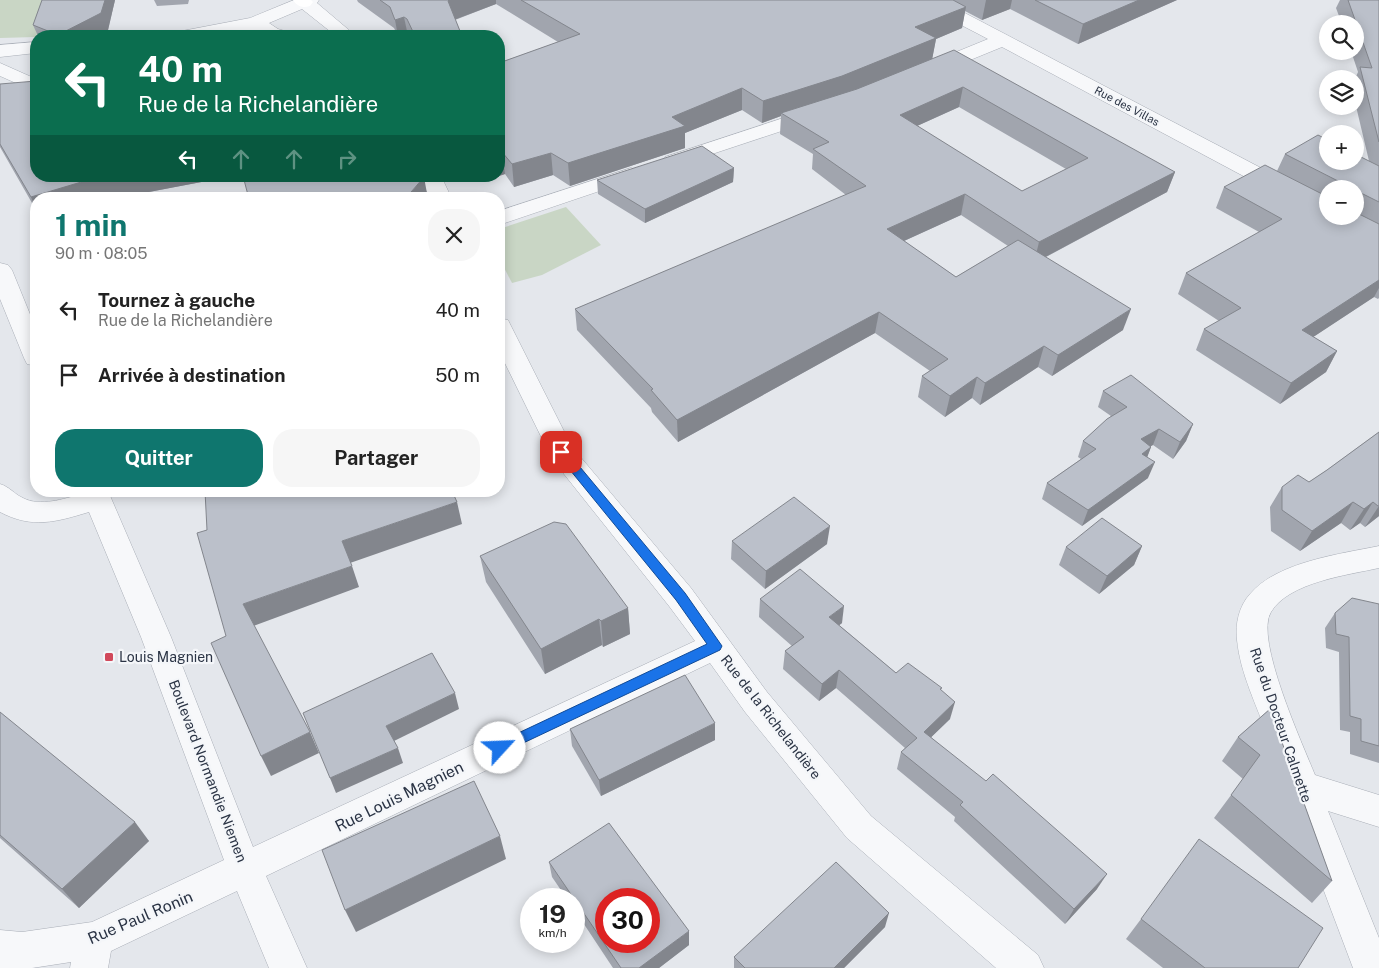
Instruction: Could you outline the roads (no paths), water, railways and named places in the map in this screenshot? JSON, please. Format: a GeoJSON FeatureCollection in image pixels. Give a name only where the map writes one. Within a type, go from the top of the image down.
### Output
{"type":"FeatureCollection","features":[{"type":"Feature","properties":{"kind":"street","name":"Rue des Villas"},"geometry":{"type":"LineString","coordinates":[[927,0],[1319,208]]}},
{"type":"Feature","properties":{"kind":"street"},"geometry":{"type":"LineString","coordinates":[[241,30],[305,1],[339,30]]}},
{"type":"Feature","properties":{"kind":"street"},"geometry":{"type":"LineString","coordinates":[[213,30],[255,22],[267,30]]}},
{"type":"Feature","properties":{"kind":"street"},"geometry":{"type":"LineString","coordinates":[[911,77],[1002,40]]}},
{"type":"Feature","properties":{"kind":"street"},"geometry":{"type":"LineString","coordinates":[[0,51],[30,48]]}},
{"type":"Feature","properties":{"kind":"street"},"geometry":{"type":"LineString","coordinates":[[0,68],[30,65]]}},
{"type":"Feature","properties":{"kind":"street"},"geometry":{"type":"LineString","coordinates":[[0,68],[30,83]]}},
{"type":"Feature","properties":{"kind":"street"},"geometry":{"type":"LineString","coordinates":[[505,216],[838,106]]}},
{"type":"Feature","properties":{"kind":"street"},"geometry":{"type":"LineString","coordinates":[[0,270],[30,345]]}},
{"type":"Feature","properties":{"kind":"street","name":"Rue de la Richelandière"},"geometry":{"type":"LineString","coordinates":[[505,338],[561,452],[680,597],[756,702],[859,827],[1025,968]]}},
{"type":"Feature","properties":{"kind":"street"},"geometry":{"type":"LineString","coordinates":[[0,494],[8,505],[26,512],[56,512],[91,497]]}},
{"type":"Feature","properties":{"kind":"street","name":"Boulevard Normandie Niemen"},"geometry":{"type":"LineString","coordinates":[[97,497],[156,637],[228,828],[288,968]]}},
{"type":"Feature","properties":{"kind":"street","name":"Rue du Docteur Calmette"},"geometry":{"type":"LineString","coordinates":[[1372,968],[1302,787],[1256,660],[1252,640],[1253,616],[1265,596],[1280,585],[1300,576],[1379,557]]}},
{"type":"Feature","properties":{"kind":"street","name":"Rue Louis Magnien"},"geometry":{"type":"LineString","coordinates":[[246,869],[715,646]]}},
{"type":"Feature","properties":{"kind":"street"},"geometry":{"type":"LineString","coordinates":[[1302,787],[1379,811]]}},
{"type":"Feature","properties":{"kind":"street","name":"Rue Paul Ronin"},"geometry":{"type":"LineString","coordinates":[[0,949],[92,954],[246,869]]}},
{"type":"Feature","properties":{"kind":"place","name":"Louis Magnien"},"geometry":{"type":"Point","coordinates":[109,657]}}]}
